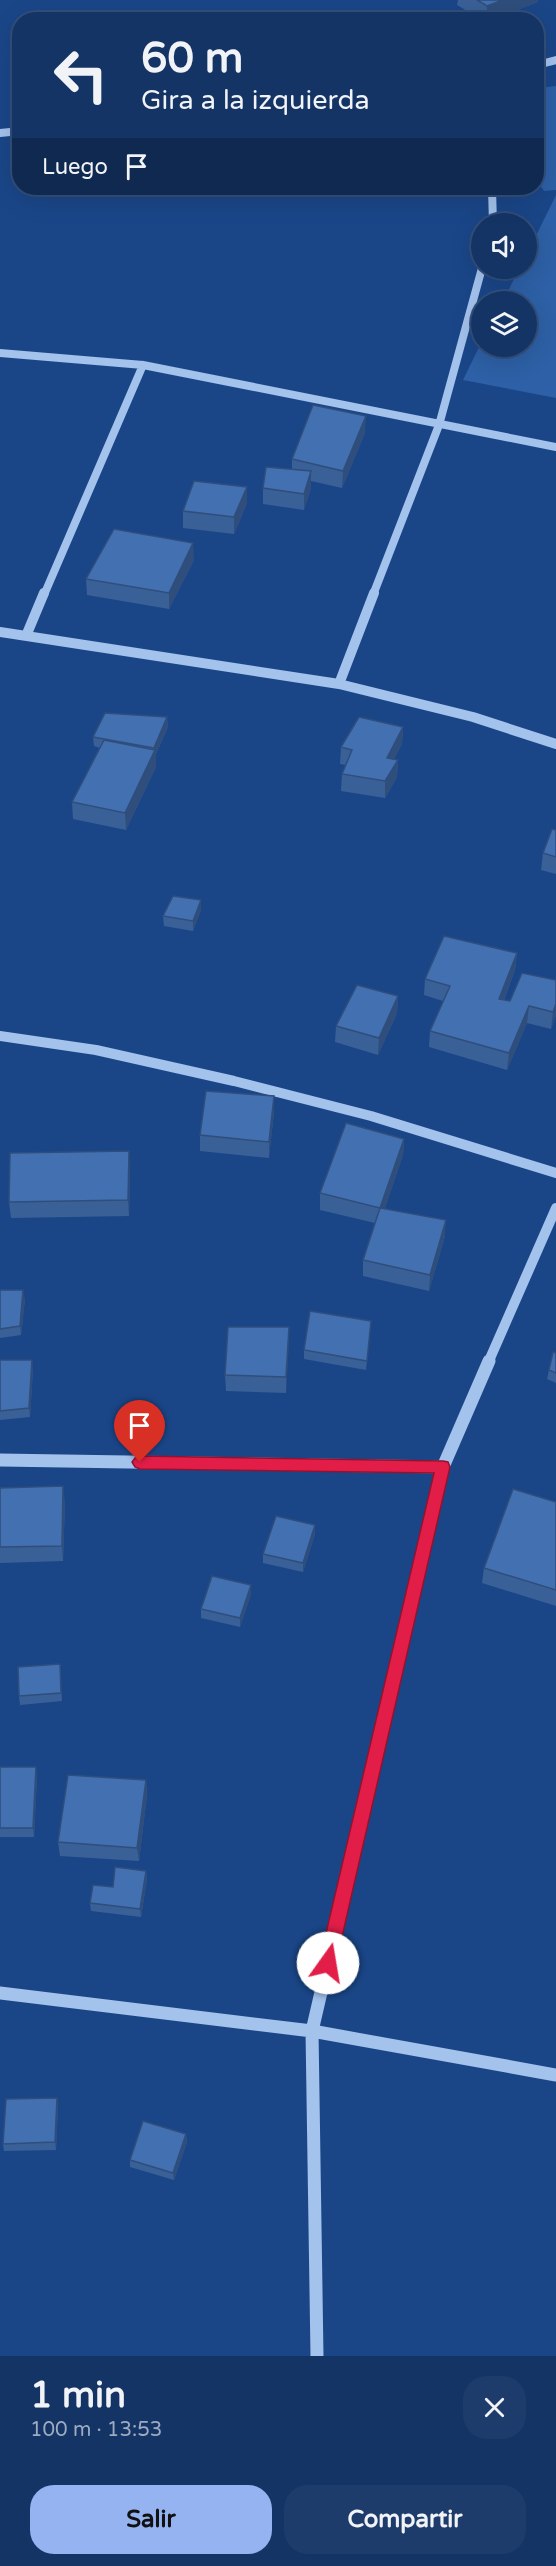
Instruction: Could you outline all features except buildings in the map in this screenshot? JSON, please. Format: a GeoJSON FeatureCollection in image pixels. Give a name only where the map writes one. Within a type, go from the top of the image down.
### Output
{"type":"FeatureCollection","features":[{"type":"Feature","properties":{"kind":"street"},"geometry":{"type":"LineString","coordinates":[[492,195],[493,213]]}},
{"type":"Feature","properties":{"kind":"street"},"geometry":{"type":"LineString","coordinates":[[339,684],[439,424],[479,279]]}},
{"type":"Feature","properties":{"kind":"street"},"geometry":{"type":"LineString","coordinates":[[0,353],[143,365],[556,447]]}},
{"type":"Feature","properties":{"kind":"street"},"geometry":{"type":"LineString","coordinates":[[26,636],[143,365]]}},
{"type":"Feature","properties":{"kind":"street"},"geometry":{"type":"LineString","coordinates":[[0,632],[339,684],[473,717],[556,744]]}},
{"type":"Feature","properties":{"kind":"street"},"geometry":{"type":"LineString","coordinates":[[0,1036],[96,1050],[234,1081],[371,1116],[556,1173]]}},
{"type":"Feature","properties":{"kind":"street"},"geometry":{"type":"LineString","coordinates":[[317,2356],[312,2031],[443,1467],[556,1208]]}},
{"type":"Feature","properties":{"kind":"street"},"geometry":{"type":"LineString","coordinates":[[0,1460],[443,1467]]}},
{"type":"Feature","properties":{"kind":"street"},"geometry":{"type":"LineString","coordinates":[[0,1993],[312,2031],[556,2075]]}},
{"type":"Feature","properties":{"kind":"shaded area"},"geometry":{"type":"Polygon","coordinates":[[[556,86],[556,190],[544,191],[544,87],[556,86]]]}},
{"type":"Feature","properties":{"kind":"shaded area"},"geometry":{"type":"Polygon","coordinates":[[[556,195],[556,398],[463,380],[474,357],[537,357],[537,291],[508,291],[514,279],[537,279],[537,234],[556,195]]]}},
{"type":"Feature","properties":{"kind":"route"},"geometry":{"type":"LineString","coordinates":[[140,1462],[443,1467],[328,1963]]}}]}
